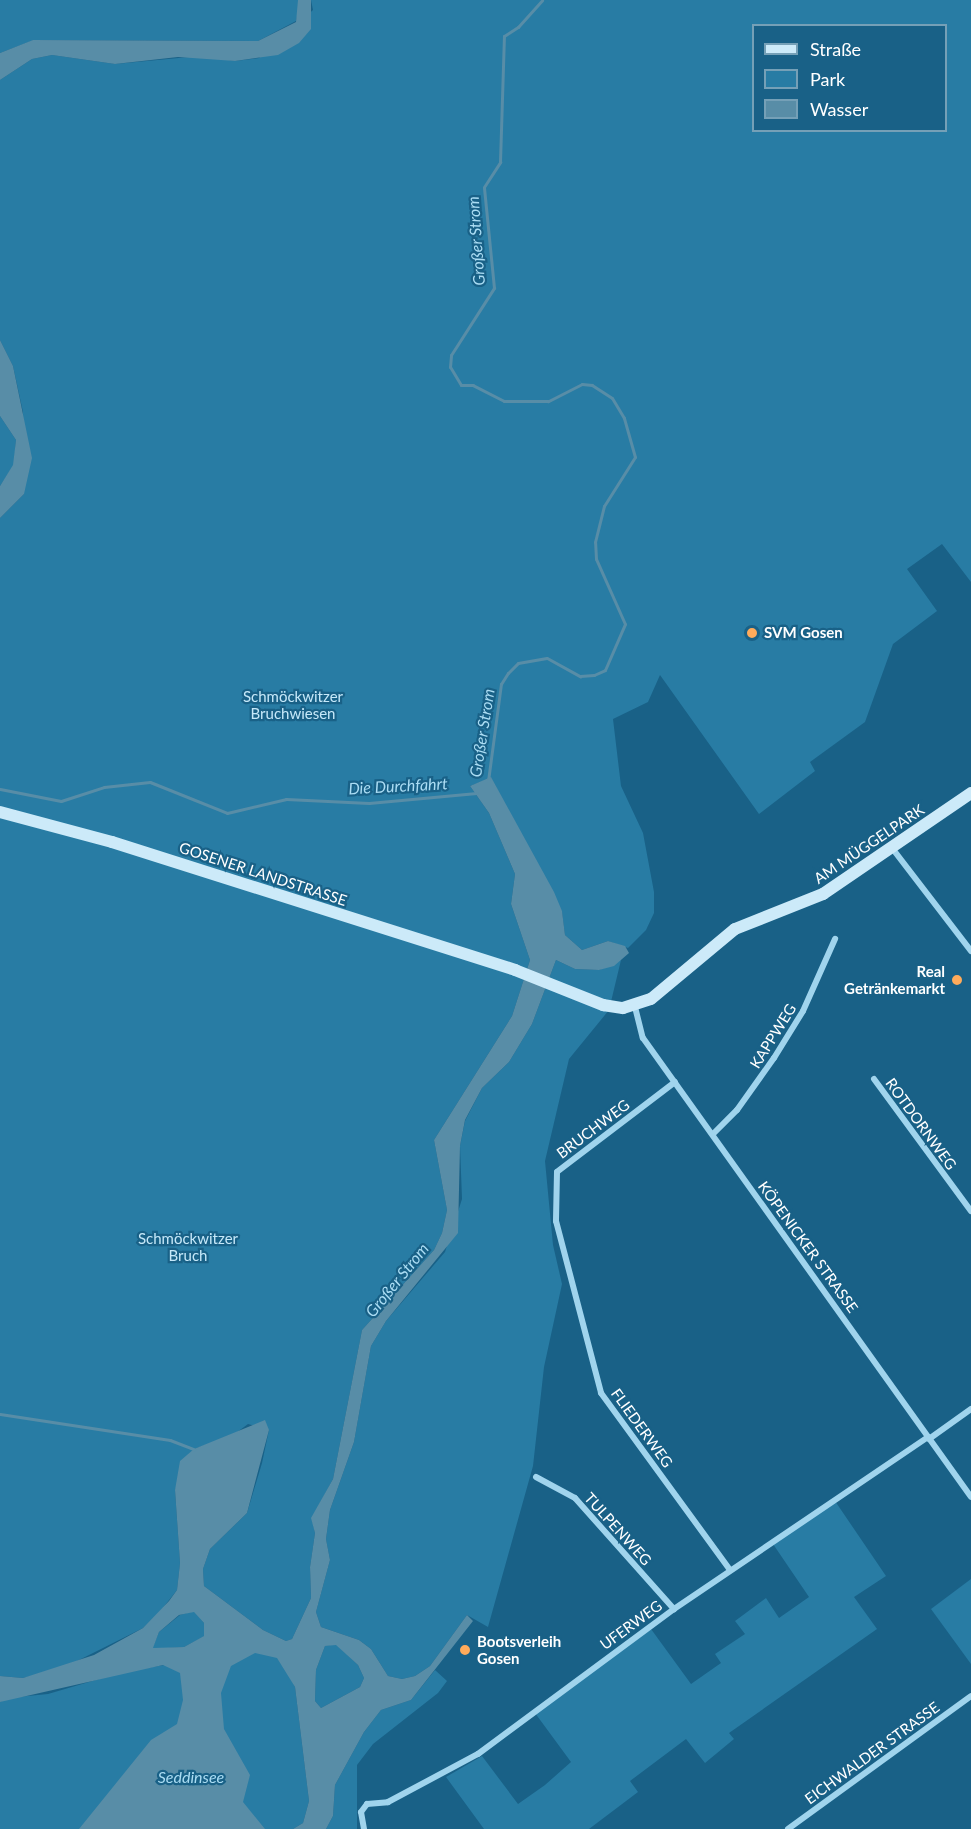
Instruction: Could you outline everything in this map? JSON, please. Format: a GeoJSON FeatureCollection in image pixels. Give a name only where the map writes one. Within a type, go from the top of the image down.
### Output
{"type":"FeatureCollection","features":[{"type":"Feature","properties":{"kind":"main road","name":"AM MÜGGELPARK"},"geometry":{"type":"LineString","coordinates":[[635,1007],[651,999],[735,929],[823,894],[971,793]]}},
{"type":"Feature","properties":{"kind":"main road","name":"GOSENER LANDSTRASSE"},"geometry":{"type":"LineString","coordinates":[[0,812],[112,842],[515,970],[563,987],[603,1005],[635,1007]]}},
{"type":"Feature","properties":{"kind":"street"},"geometry":{"type":"LineString","coordinates":[[891,847],[971,951]]}},
{"type":"Feature","properties":{"kind":"street","name":"KAPPWEG"},"geometry":{"type":"LineString","coordinates":[[712,1134],[737,1110],[774,1059],[808,1001],[835,939]]}},
{"type":"Feature","properties":{"kind":"street","name":"KÖPENICKER STRASSE"},"geometry":{"type":"LineString","coordinates":[[635,1007],[643,1038],[971,1497]]}},
{"type":"Feature","properties":{"kind":"street","name":"ROTDORNWEG"},"geometry":{"type":"LineString","coordinates":[[874,1079],[971,1212]]}},
{"type":"Feature","properties":{"kind":"street","name":"BRUCHWEG"},"geometry":{"type":"LineString","coordinates":[[572,1281],[556,1221],[557,1172],[675,1082]]}},
{"type":"Feature","properties":{"kind":"street","name":"FLIEDERWEG"},"geometry":{"type":"LineString","coordinates":[[572,1281],[601,1394],[730,1570]]}},
{"type":"Feature","properties":{"kind":"street"},"geometry":{"type":"LineString","coordinates":[[929,1438],[971,1409]]}},
{"type":"Feature","properties":{"kind":"street","name":"UFERWEG"},"geometry":{"type":"LineString","coordinates":[[364,1829],[361,1812],[367,1804],[388,1802],[478,1754],[674,1609],[929,1438]]}},
{"type":"Feature","properties":{"kind":"street","name":"TULPENWEG"},"geometry":{"type":"LineString","coordinates":[[536,1477],[575,1498],[674,1609]]}},
{"type":"Feature","properties":{"kind":"street","name":"EICHWALDER STRASSE"},"geometry":{"type":"LineString","coordinates":[[788,1829],[971,1696]]}},
{"type":"Feature","properties":{"kind":"green space"},"geometry":{"type":"Polygon","coordinates":[[[0,0],[298,0],[299,7],[296,21],[258,41],[34,40],[0,53],[0,0]]]}},
{"type":"Feature","properties":{"kind":"green space"},"geometry":{"type":"Polygon","coordinates":[[[311,0],[971,0],[971,582],[942,544],[907,569],[937,611],[893,644],[865,722],[810,762],[815,771],[759,814],[660,675],[648,702],[613,719],[621,786],[643,833],[654,892],[654,913],[646,930],[628,948],[608,941],[582,950],[565,935],[562,912],[491,778],[470,786],[489,813],[515,874],[511,904],[530,960],[512,1016],[434,1140],[447,1210],[442,1233],[434,1250],[362,1330],[333,1479],[312,1518],[315,1533],[310,1567],[311,1598],[292,1639],[286,1641],[263,1630],[204,1586],[203,1569],[210,1549],[247,1513],[262,1463],[269,1430],[248,1424],[232,1436],[194,1449],[175,1490],[180,1563],[177,1590],[158,1614],[143,1628],[61,1669],[23,1678],[0,1676],[0,518],[24,494],[23,412],[13,366],[0,340],[0,80],[32,59],[52,55],[115,64],[200,56],[235,61],[259,58],[313,10],[311,0]]]}},
{"type":"Feature","properties":{"kind":"green space"},"geometry":{"type":"Polygon","coordinates":[[[0,416],[16,440],[14,465],[0,486],[0,416]]]}},
{"type":"Feature","properties":{"kind":"green space"},"geometry":{"type":"Polygon","coordinates":[[[556,960],[575,969],[599,970],[621,960],[609,1010],[569,1059],[545,1161],[553,1245],[562,1284],[544,1367],[533,1466],[488,1627],[467,1615],[430,1666],[415,1676],[402,1679],[388,1676],[371,1649],[359,1640],[321,1627],[316,1612],[330,1560],[326,1539],[330,1510],[354,1442],[371,1346],[386,1321],[445,1252],[462,1199],[460,1146],[465,1121],[482,1088],[509,1062],[532,1024],[556,960]]]}},
{"type":"Feature","properties":{"kind":"green space"},"geometry":{"type":"Polygon","coordinates":[[[835,1501],[886,1576],[854,1597],[877,1629],[729,1733],[734,1739],[705,1763],[686,1739],[630,1781],[638,1792],[589,1829],[484,1829],[446,1777],[482,1756],[518,1804],[545,1785],[571,1762],[535,1713],[651,1629],[691,1684],[721,1663],[715,1654],[745,1634],[735,1621],[766,1598],[779,1618],[809,1597],[773,1544],[835,1501]]]}},
{"type":"Feature","properties":{"kind":"green space"},"geometry":{"type":"Polygon","coordinates":[[[971,1579],[971,1664],[931,1609],[971,1579]]]}},
{"type":"Feature","properties":{"kind":"green space"},"geometry":{"type":"Polygon","coordinates":[[[194,1611],[204,1623],[205,1636],[184,1647],[152,1649],[159,1632],[180,1615],[194,1611]]]}},
{"type":"Feature","properties":{"kind":"green space"},"geometry":{"type":"Polygon","coordinates":[[[336,1644],[358,1665],[364,1678],[360,1687],[321,1708],[315,1701],[316,1670],[325,1646],[336,1644]]]}},
{"type":"Feature","properties":{"kind":"green space"},"geometry":{"type":"Polygon","coordinates":[[[276,1646],[295,1687],[309,1801],[303,1823],[293,1829],[0,1829],[0,1702],[7,1698],[48,1694],[123,1672],[276,1646]]]}},
{"type":"Feature","properties":{"kind":"green space"},"geometry":{"type":"Polygon","coordinates":[[[435,1670],[447,1681],[438,1693],[373,1744],[357,1765],[357,1829],[326,1829],[333,1816],[335,1785],[364,1732],[381,1710],[411,1700],[435,1670]]]}},
{"type":"Feature","properties":{"kind":"water"},"geometry":{"type":"Polygon","coordinates":[[[298,0],[311,0],[311,29],[299,43],[278,55],[235,61],[178,57],[115,64],[52,55],[32,59],[0,80],[0,53],[33,40],[258,41],[296,22],[298,0]]]}},
{"type":"Feature","properties":{"kind":"water"},"geometry":{"type":"Polygon","coordinates":[[[0,340],[13,366],[32,458],[24,494],[0,518],[0,486],[13,465],[16,440],[0,416],[0,340]]]}},
{"type":"Feature","properties":{"kind":"water","name":"Seddinsee"},"geometry":{"type":"Polygon","coordinates":[[[491,777],[554,892],[562,911],[565,935],[582,950],[608,941],[625,946],[629,953],[614,966],[599,970],[575,969],[556,960],[532,1024],[509,1062],[482,1088],[465,1120],[460,1146],[458,1233],[386,1321],[371,1346],[354,1442],[330,1510],[326,1539],[330,1560],[316,1612],[321,1627],[359,1640],[371,1649],[388,1676],[402,1679],[415,1676],[430,1666],[467,1615],[473,1621],[411,1700],[381,1710],[364,1732],[335,1785],[333,1816],[326,1829],[293,1829],[303,1823],[309,1801],[295,1687],[277,1658],[255,1653],[231,1666],[221,1693],[224,1729],[250,1775],[243,1802],[265,1829],[79,1829],[151,1740],[177,1724],[183,1700],[180,1673],[163,1665],[0,1702],[0,1676],[23,1678],[94,1655],[143,1628],[169,1601],[177,1590],[180,1563],[175,1490],[180,1461],[194,1449],[265,1420],[269,1430],[247,1513],[210,1549],[203,1569],[204,1586],[263,1630],[286,1641],[292,1639],[311,1598],[310,1567],[315,1533],[311,1518],[333,1479],[362,1330],[434,1250],[442,1233],[447,1210],[434,1140],[512,1016],[530,960],[511,904],[515,874],[489,813],[470,786],[491,777]],[[194,1612],[179,1615],[159,1632],[153,1648],[184,1647],[204,1636],[204,1623],[194,1612]],[[336,1645],[325,1646],[316,1670],[315,1701],[321,1708],[360,1687],[364,1678],[358,1665],[336,1645]]]}},
{"type":"Feature","properties":{"kind":"waterway","name":"Großer Strom"},"geometry":{"type":"LineString","coordinates":[[488,781],[501,684],[508,673],[518,663],[547,658],[580,676],[594,675],[605,670],[625,624],[596,559],[595,542],[604,506],[635,457],[624,418],[612,398],[592,385],[582,384],[548,401],[504,401],[473,385],[461,385],[450,367],[451,355],[494,288],[484,187],[500,162],[504,36],[518,27],[542,0]]}},
{"type":"Feature","properties":{"kind":"waterway","name":"Die Durchfahrt"},"geometry":{"type":"LineString","coordinates":[[0,789],[61,801],[104,787],[150,782],[227,813],[286,799],[369,803],[477,793]]}},
{"type":"Feature","properties":{"kind":"waterway"},"geometry":{"type":"LineString","coordinates":[[0,1414],[170,1440],[194,1449]]}},
{"type":"Feature","properties":{"kind":"place","name":"SVM Gosen"},"geometry":{"type":"Point","coordinates":[752,633]}},
{"type":"Feature","properties":{"kind":"place","name":"Real Getränkemarkt"},"geometry":{"type":"Point","coordinates":[957,980]}},
{"type":"Feature","properties":{"kind":"place","name":"Bootsverleih Gosen"},"geometry":{"type":"Point","coordinates":[465,1650]}},
{"type":"Feature","properties":{"kind":"park label","name":"Schmöckwitzer Bruchwiesen"},"geometry":{"type":"Point","coordinates":[293,704]}},
{"type":"Feature","properties":{"kind":"park label","name":"Schmöckwitzer Bruch"},"geometry":{"type":"Point","coordinates":[188,1246]}}]}
